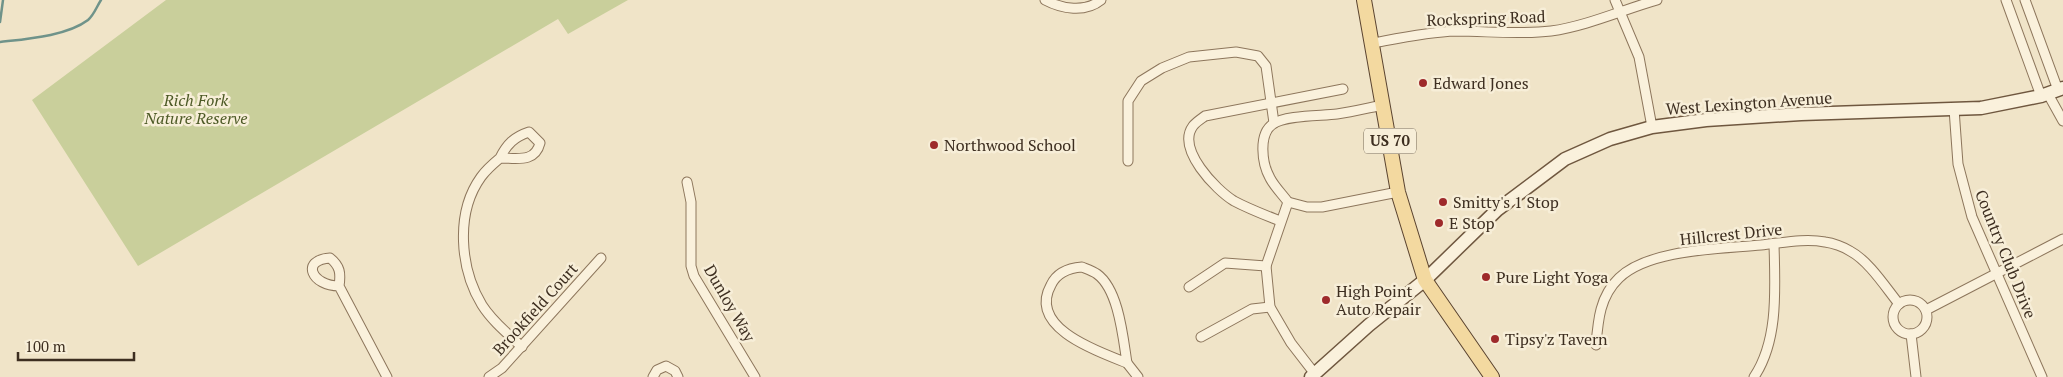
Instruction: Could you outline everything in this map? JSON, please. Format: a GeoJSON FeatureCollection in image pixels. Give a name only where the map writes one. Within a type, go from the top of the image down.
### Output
{"type":"FeatureCollection","features":[{"type":"Feature","properties":{"kind":"main road","name":"US 70"},"geometry":{"type":"LineString","coordinates":[[1364,0],[1398,192],[1425,280],[1492,377]]}},
{"type":"Feature","properties":{"kind":"street"},"geometry":{"type":"LineString","coordinates":[[1044,0],[1080,9],[1094,6],[1101,0]]}},
{"type":"Feature","properties":{"kind":"street"},"geometry":{"type":"LineString","coordinates":[[1615,0],[1639,57],[1652,127]]}},
{"type":"Feature","properties":{"kind":"street","name":"Rockspring Road"},"geometry":{"type":"LineString","coordinates":[[1373,43],[1423,34],[1454,31],[1534,33],[1553,31],[1657,0]]}},
{"type":"Feature","properties":{"kind":"street"},"geometry":{"type":"LineString","coordinates":[[2006,0],[2052,92]]}},
{"type":"Feature","properties":{"kind":"street"},"geometry":{"type":"LineString","coordinates":[[2025,0],[2052,92],[2063,121]]}},
{"type":"Feature","properties":{"kind":"street"},"geometry":{"type":"LineString","coordinates":[[1128,161],[1128,101],[1141,81],[1162,68],[1189,57],[1236,52],[1258,56],[1266,66],[1274,123]]}},
{"type":"Feature","properties":{"kind":"street"},"geometry":{"type":"LineString","coordinates":[[1280,221],[1245,207],[1219,189],[1198,165],[1190,145],[1192,126],[1205,116],[1343,88]]}},
{"type":"Feature","properties":{"kind":"street","name":"West Lexington Avenue"},"geometry":{"type":"LineString","coordinates":[[1312,376],[1369,325],[1425,280],[1497,210],[1565,159],[1610,138],[1652,127],[1706,120],[1791,114],[1954,110],[2004,105],[2052,92]]}},
{"type":"Feature","properties":{"kind":"street"},"geometry":{"type":"LineString","coordinates":[[1383,105],[1337,114],[1301,117],[1274,123],[1267,130],[1263,144],[1264,159],[1269,177],[1288,202],[1307,207],[1322,207],[1398,192]]}},
{"type":"Feature","properties":{"kind":"street","name":"Country Club Drive"},"geometry":{"type":"LineString","coordinates":[[1954,110],[1958,164],[1972,217],[2042,377]]}},
{"type":"Feature","properties":{"kind":"street"},"geometry":{"type":"LineString","coordinates":[[500,158],[481,176],[472,195],[464,224],[463,250],[469,279],[482,306],[498,325],[522,347]]}},
{"type":"Feature","properties":{"kind":"street","name":"Dunloy Way"},"geometry":{"type":"LineString","coordinates":[[687,182],[691,202],[691,266],[694,276],[755,377]]}},
{"type":"Feature","properties":{"kind":"street"},"geometry":{"type":"LineString","coordinates":[[1288,202],[1266,266],[1270,307],[1312,376]]}},
{"type":"Feature","properties":{"kind":"street"},"geometry":{"type":"LineString","coordinates":[[1926,310],[2063,239]]}},
{"type":"Feature","properties":{"kind":"street","name":"Hillcrest Drive"},"geometry":{"type":"LineString","coordinates":[[1596,345],[1600,308],[1606,293],[1618,278],[1648,262],[1681,252],[1774,244],[1825,242],[1851,251],[1871,270],[1899,304]]}},
{"type":"Feature","properties":{"kind":"street"},"geometry":{"type":"LineString","coordinates":[[1754,377],[1767,351],[1772,323],[1774,244]]}},
{"type":"Feature","properties":{"kind":"street","name":"Brookfield Court"},"geometry":{"type":"LineString","coordinates":[[489,377],[502,368],[522,347],[601,258]]}},
{"type":"Feature","properties":{"kind":"street"},"geometry":{"type":"LineString","coordinates":[[1188,286],[1225,263],[1266,266]]}},
{"type":"Feature","properties":{"kind":"street"},"geometry":{"type":"LineString","coordinates":[[1127,363],[1079,343],[1055,323],[1047,305],[1048,291],[1054,279],[1066,269],[1082,267],[1098,274],[1109,289],[1119,316],[1127,363],[1138,377]]}},
{"type":"Feature","properties":{"kind":"street"},"geometry":{"type":"LineString","coordinates":[[339,286],[387,377]]}},
{"type":"Feature","properties":{"kind":"street"},"geometry":{"type":"LineString","coordinates":[[1914,300],[1919,302],[1926,310],[1928,315],[1925,326],[1921,330],[1911,334],[1900,330],[1896,326],[1894,315],[1899,304],[1914,300]]}},
{"type":"Feature","properties":{"kind":"street"},"geometry":{"type":"LineString","coordinates":[[1201,337],[1252,309],[1270,307]]}},
{"type":"Feature","properties":{"kind":"street"},"geometry":{"type":"LineString","coordinates":[[1911,334],[1916,377]]}},
{"type":"Feature","properties":{"kind":"street"},"geometry":{"type":"LineString","coordinates":[[653,377],[656,370],[666,366],[675,371],[678,377]]}},
{"type":"Feature","properties":{"kind":"green space","name":"Rich Fork Nature Reserve"},"geometry":{"type":"Polygon","coordinates":[[[166,0],[628,0],[568,34],[558,19],[138,266],[32,100],[166,0]]]}},
{"type":"Feature","properties":{"kind":"waterway"},"geometry":{"type":"LineString","coordinates":[[0,22],[3,0]]}},
{"type":"Feature","properties":{"kind":"waterway"},"geometry":{"type":"LineString","coordinates":[[0,42],[46,36],[69,30],[88,20],[101,0]]}},
{"type":"Feature","properties":{"kind":"place","name":"Edward Jones"},"geometry":{"type":"Point","coordinates":[1423,83]}},
{"type":"Feature","properties":{"kind":"place","name":"Northwood School"},"geometry":{"type":"Point","coordinates":[934,145]}},
{"type":"Feature","properties":{"kind":"place","name":"Smitty's 1 Stop"},"geometry":{"type":"Point","coordinates":[1443,202]}},
{"type":"Feature","properties":{"kind":"place","name":"E Stop"},"geometry":{"type":"Point","coordinates":[1439,223]}},
{"type":"Feature","properties":{"kind":"place","name":"Pure Light Yoga"},"geometry":{"type":"Point","coordinates":[1486,277]}},
{"type":"Feature","properties":{"kind":"place","name":"High Point Auto Repair"},"geometry":{"type":"Point","coordinates":[1326,300]}},
{"type":"Feature","properties":{"kind":"place","name":"Tipsy'z Tavern"},"geometry":{"type":"Point","coordinates":[1495,339]}}]}
